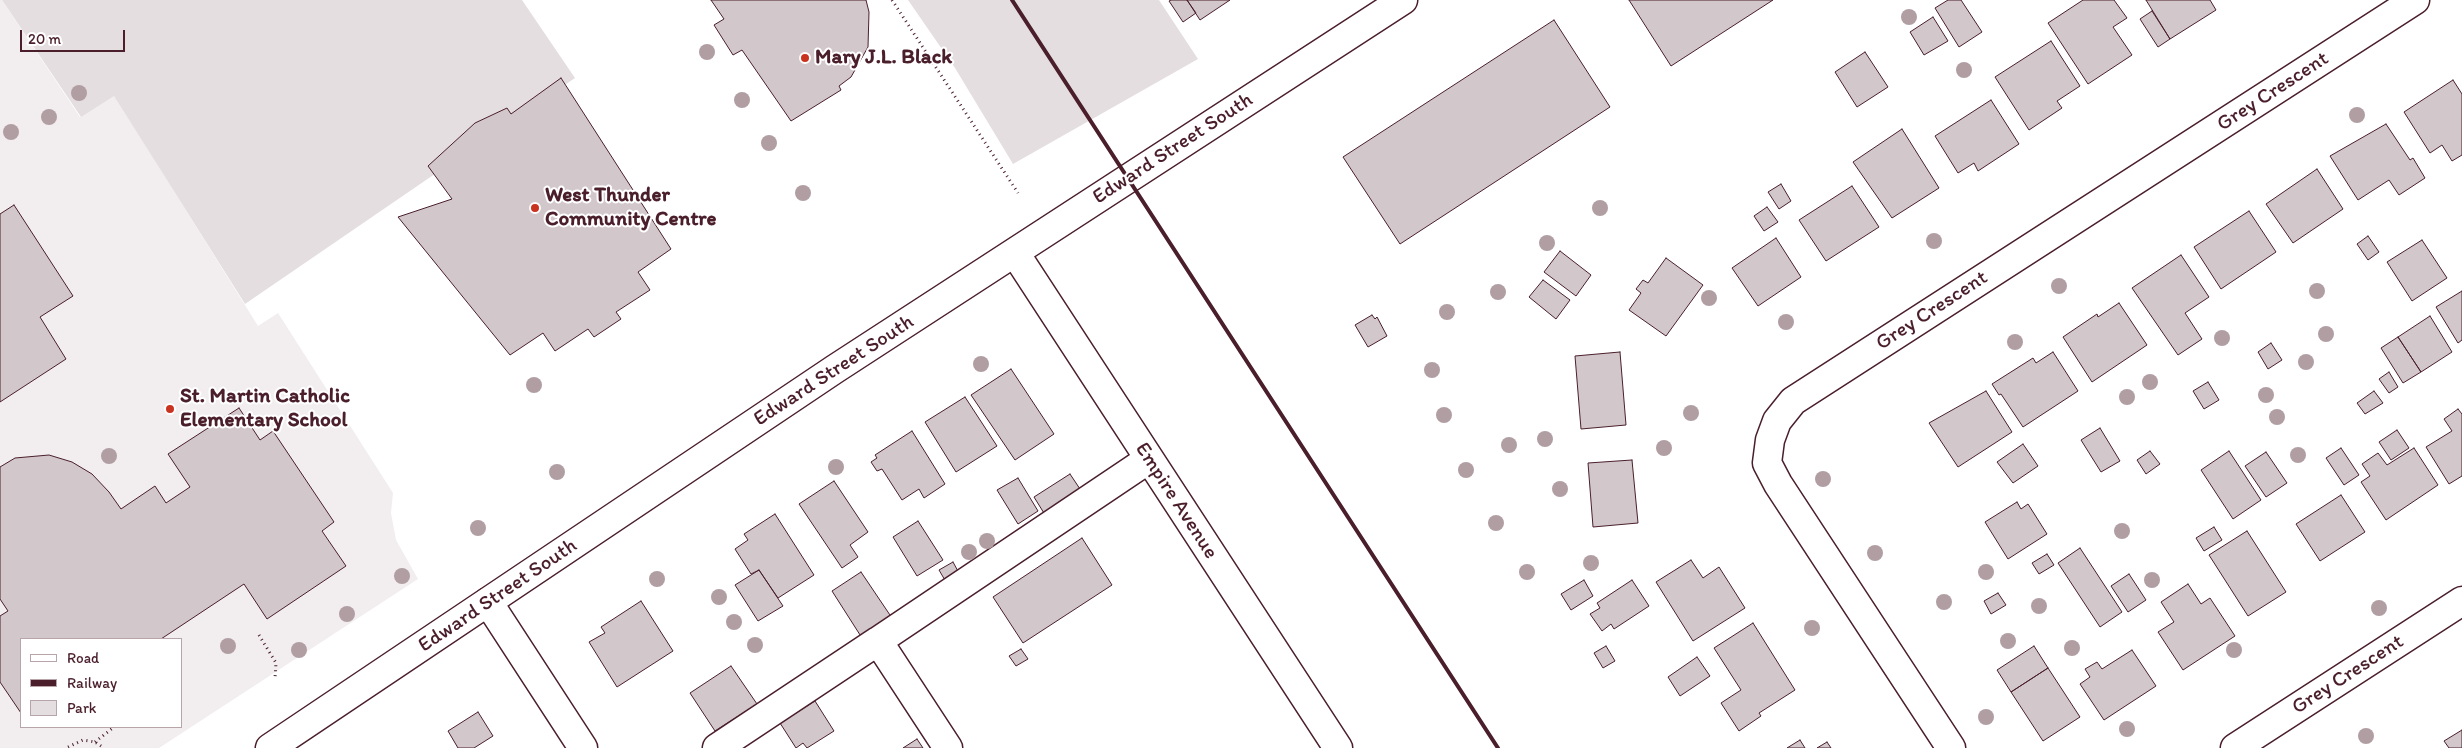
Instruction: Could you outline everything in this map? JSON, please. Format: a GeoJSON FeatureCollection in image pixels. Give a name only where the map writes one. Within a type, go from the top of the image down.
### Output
{"type":"FeatureCollection","features":[{"type":"Feature","properties":{"kind":"street","name":"Edward Street South"},"geometry":{"type":"LineString","coordinates":[[270,748],[835,370],[1403,0]]}},
{"type":"Feature","properties":{"kind":"street","name":"Grey Crescent"},"geometry":{"type":"LineString","coordinates":[[1951,748],[1778,484],[1767,463],[1770,440],[1777,421],[1793,401],[2415,0]]}},
{"type":"Feature","properties":{"kind":"street","name":"Empire Avenue"},"geometry":{"type":"LineString","coordinates":[[1015,253],[1338,748]]}},
{"type":"Feature","properties":{"kind":"street"},"geometry":{"type":"LineString","coordinates":[[717,748],[1148,459]]}},
{"type":"Feature","properties":{"kind":"street"},"geometry":{"type":"LineString","coordinates":[[488,602],[583,748]]}},
{"type":"Feature","properties":{"kind":"street","name":"Grey Crescent"},"geometry":{"type":"LineString","coordinates":[[2235,748],[2462,602]]}},
{"type":"Feature","properties":{"kind":"street"},"geometry":{"type":"LineString","coordinates":[[878,641],[948,748]]}},
{"type":"Feature","properties":{"kind":"path"},"geometry":{"type":"LineString","coordinates":[[892,0],[1018,193]]}},
{"type":"Feature","properties":{"kind":"path"},"geometry":{"type":"LineString","coordinates":[[259,635],[276,663],[275,678]]}},
{"type":"Feature","properties":{"kind":"path"},"geometry":{"type":"LineString","coordinates":[[95,742],[113,728]]}},
{"type":"Feature","properties":{"kind":"path"},"geometry":{"type":"LineString","coordinates":[[68,747],[83,740],[95,742],[104,748]]}},
{"type":"Feature","properties":{"kind":"shaded area","name":"St. Martin Catholic Elementary School"},"geometry":{"type":"Polygon","coordinates":[[[0,0],[2,0],[80,117],[114,95],[258,326],[278,313],[393,493],[391,513],[396,540],[418,579],[159,748],[0,748],[0,0]]]}},
{"type":"Feature","properties":{"kind":"green space"},"geometry":{"type":"Polygon","coordinates":[[[2,0],[522,0],[575,78],[245,304],[114,96],[81,117],[2,0]]]}},
{"type":"Feature","properties":{"kind":"green space"},"geometry":{"type":"Polygon","coordinates":[[[908,0],[1159,0],[1198,59],[1013,164],[955,68],[908,0]]]}},
{"type":"Feature","properties":{"kind":"building","name":"Mary J.L. Black"},"geometry":{"type":"Polygon","coordinates":[[[711,0],[866,0],[869,12],[868,47],[851,77],[839,86],[841,90],[791,121],[742,50],[733,55],[714,25],[724,19],[711,0]]]}},
{"type":"Feature","properties":{"kind":"building"},"geometry":{"type":"Polygon","coordinates":[[[1187,0],[1196,13],[1183,22],[1169,1],[1187,0]]]}},
{"type":"Feature","properties":{"kind":"building"},"geometry":{"type":"Polygon","coordinates":[[[1187,0],[1230,0],[1200,20],[1187,0]]]}},
{"type":"Feature","properties":{"kind":"building"},"geometry":{"type":"Polygon","coordinates":[[[1629,0],[1773,0],[1671,66],[1629,0]]]}},
{"type":"Feature","properties":{"kind":"building"},"geometry":{"type":"Polygon","coordinates":[[[1948,0],[1961,0],[1982,32],[1959,47],[1935,8],[1948,0]]]}},
{"type":"Feature","properties":{"kind":"building"},"geometry":{"type":"Polygon","coordinates":[[[2083,0],[2114,0],[2127,18],[2113,27],[2132,55],[2088,84],[2048,23],[2083,0]]]}},
{"type":"Feature","properties":{"kind":"building"},"geometry":{"type":"Polygon","coordinates":[[[2146,0],[2210,0],[2216,10],[2170,39],[2146,0]]]}},
{"type":"Feature","properties":{"kind":"building"},"geometry":{"type":"Polygon","coordinates":[[[2152,11],[2170,39],[2158,47],[2140,19],[2152,11]]]}},
{"type":"Feature","properties":{"kind":"building"},"geometry":{"type":"Polygon","coordinates":[[[1933,17],[1948,41],[1924,55],[1910,32],[1933,17]]]}},
{"type":"Feature","properties":{"kind":"building"},"geometry":{"type":"Polygon","coordinates":[[[1554,20],[1610,107],[1400,244],[1343,157],[1554,20]]]}},
{"type":"Feature","properties":{"kind":"building"},"geometry":{"type":"Polygon","coordinates":[[[2051,41],[2080,86],[2057,101],[2062,108],[2029,130],[1995,77],[2051,41]]]}},
{"type":"Feature","properties":{"kind":"building"},"geometry":{"type":"Polygon","coordinates":[[[1865,52],[1888,87],[1857,107],[1835,72],[1865,52]]]}},
{"type":"Feature","properties":{"kind":"building","name":"West Thunder Community Centre"},"geometry":{"type":"Polygon","coordinates":[[[561,78],[671,249],[638,272],[650,290],[616,312],[621,319],[594,337],[588,329],[555,351],[543,333],[510,355],[398,217],[452,199],[428,166],[475,123],[507,108],[511,114],[561,78]]]}},
{"type":"Feature","properties":{"kind":"building"},"geometry":{"type":"Polygon","coordinates":[[[2453,80],[2462,94],[2462,155],[2452,161],[2442,145],[2430,153],[2404,112],[2453,80]]]}},
{"type":"Feature","properties":{"kind":"building"},"geometry":{"type":"Polygon","coordinates":[[[1991,100],[2019,144],[1978,171],[1974,163],[1958,173],[1935,136],[1991,100]]]}},
{"type":"Feature","properties":{"kind":"building"},"geometry":{"type":"Polygon","coordinates":[[[2386,124],[2410,160],[2413,158],[2425,178],[2399,195],[2389,180],[2358,200],[2330,156],[2386,124]]]}},
{"type":"Feature","properties":{"kind":"building"},"geometry":{"type":"Polygon","coordinates":[[[1902,129],[1939,188],[1892,218],[1853,162],[1902,129]]]}},
{"type":"Feature","properties":{"kind":"building"},"geometry":{"type":"Polygon","coordinates":[[[2317,169],[2343,209],[2293,243],[2266,204],[2317,169]]]}},
{"type":"Feature","properties":{"kind":"building"},"geometry":{"type":"Polygon","coordinates":[[[1781,184],[1791,201],[1779,209],[1768,192],[1781,184]]]}},
{"type":"Feature","properties":{"kind":"building"},"geometry":{"type":"Polygon","coordinates":[[[1852,186],[1879,227],[1826,261],[1799,220],[1852,186]]]}},
{"type":"Feature","properties":{"kind":"building"},"geometry":{"type":"Polygon","coordinates":[[[14,205],[73,296],[40,317],[66,359],[0,402],[0,214],[14,205]]]}},
{"type":"Feature","properties":{"kind":"building"},"geometry":{"type":"Polygon","coordinates":[[[1767,207],[1778,222],[1764,231],[1754,216],[1767,207]]]}},
{"type":"Feature","properties":{"kind":"building"},"geometry":{"type":"Polygon","coordinates":[[[2249,211],[2276,252],[2221,289],[2194,247],[2249,211]]]}},
{"type":"Feature","properties":{"kind":"building"},"geometry":{"type":"Polygon","coordinates":[[[2368,236],[2379,252],[2368,260],[2357,244],[2368,236]]]}},
{"type":"Feature","properties":{"kind":"building"},"geometry":{"type":"Polygon","coordinates":[[[1776,238],[1801,277],[1758,306],[1732,268],[1776,238]]]}},
{"type":"Feature","properties":{"kind":"building"},"geometry":{"type":"Polygon","coordinates":[[[2422,240],[2447,278],[2412,301],[2387,262],[2422,240]]]}},
{"type":"Feature","properties":{"kind":"building"},"geometry":{"type":"Polygon","coordinates":[[[1560,251],[1591,275],[1576,296],[1544,272],[1560,251]]]}},
{"type":"Feature","properties":{"kind":"building"},"geometry":{"type":"Polygon","coordinates":[[[2181,255],[2209,297],[2185,313],[2202,339],[2178,355],[2132,288],[2181,255]]]}},
{"type":"Feature","properties":{"kind":"building"},"geometry":{"type":"Polygon","coordinates":[[[1666,258],[1703,285],[1666,336],[1629,310],[1641,293],[1636,289],[1643,280],[1648,283],[1666,258]]]}},
{"type":"Feature","properties":{"kind":"building"},"geometry":{"type":"Polygon","coordinates":[[[1543,280],[1570,300],[1556,319],[1529,297],[1543,280]]]}},
{"type":"Feature","properties":{"kind":"building"},"geometry":{"type":"Polygon","coordinates":[[[2462,291],[2462,340],[2458,343],[2436,307],[2462,291]]]}},
{"type":"Feature","properties":{"kind":"building"},"geometry":{"type":"Polygon","coordinates":[[[2119,303],[2147,345],[2092,382],[2063,337],[2097,314],[2098,317],[2119,303]]]}},
{"type":"Feature","properties":{"kind":"building"},"geometry":{"type":"Polygon","coordinates":[[[1372,315],[1375,319],[1377,317],[1387,336],[1368,347],[1355,325],[1372,315]]]}},
{"type":"Feature","properties":{"kind":"building"},"geometry":{"type":"Polygon","coordinates":[[[2430,316],[2452,352],[2421,372],[2398,337],[2430,316]]]}},
{"type":"Feature","properties":{"kind":"building"},"geometry":{"type":"Polygon","coordinates":[[[2398,337],[2421,372],[2403,383],[2381,348],[2398,337]]]}},
{"type":"Feature","properties":{"kind":"building"},"geometry":{"type":"Polygon","coordinates":[[[2271,343],[2282,360],[2268,369],[2258,352],[2271,343]]]}},
{"type":"Feature","properties":{"kind":"building"},"geometry":{"type":"Polygon","coordinates":[[[1620,352],[1626,425],[1581,429],[1575,356],[1620,352]]]}},
{"type":"Feature","properties":{"kind":"building"},"geometry":{"type":"Polygon","coordinates":[[[2053,352],[2078,391],[2023,427],[1992,384],[2033,358],[2036,363],[2053,352]]]}},
{"type":"Feature","properties":{"kind":"building"},"geometry":{"type":"Polygon","coordinates":[[[1011,369],[1054,434],[1015,460],[971,395],[1011,369]]]}},
{"type":"Feature","properties":{"kind":"building"},"geometry":{"type":"Polygon","coordinates":[[[2389,372],[2398,387],[2389,393],[2379,379],[2389,372]]]}},
{"type":"Feature","properties":{"kind":"building"},"geometry":{"type":"Polygon","coordinates":[[[2208,382],[2219,400],[2204,409],[2193,391],[2208,382]]]}},
{"type":"Feature","properties":{"kind":"building"},"geometry":{"type":"Polygon","coordinates":[[[1986,391],[2012,432],[1958,467],[1929,423],[1986,391]]]}},
{"type":"Feature","properties":{"kind":"building"},"geometry":{"type":"Polygon","coordinates":[[[2374,391],[2383,403],[2365,414],[2357,403],[2374,391]]]}},
{"type":"Feature","properties":{"kind":"building"},"geometry":{"type":"Polygon","coordinates":[[[965,397],[997,446],[956,472],[925,422],[965,397]]]}},
{"type":"Feature","properties":{"kind":"building"},"geometry":{"type":"Polygon","coordinates":[[[239,408],[260,440],[273,431],[334,522],[322,531],[346,566],[267,619],[244,584],[163,638],[20,638],[20,712],[0,682],[0,616],[8,611],[0,599],[0,467],[15,458],[49,455],[72,462],[92,474],[109,492],[121,509],[155,486],[166,503],[190,487],[168,454],[239,408]]]}},
{"type":"Feature","properties":{"kind":"building"},"geometry":{"type":"Polygon","coordinates":[[[2458,409],[2462,414],[2462,476],[2449,484],[2426,447],[2452,431],[2444,419],[2458,409]]]}},
{"type":"Feature","properties":{"kind":"building"},"geometry":{"type":"Polygon","coordinates":[[[2100,428],[2120,461],[2101,472],[2081,440],[2100,428]]]}},
{"type":"Feature","properties":{"kind":"building"},"geometry":{"type":"Polygon","coordinates":[[[2397,430],[2409,448],[2391,460],[2379,442],[2397,430]]]}},
{"type":"Feature","properties":{"kind":"building"},"geometry":{"type":"Polygon","coordinates":[[[912,431],[945,484],[924,498],[919,489],[902,500],[882,469],[877,471],[871,462],[877,458],[875,455],[912,431]]]}},
{"type":"Feature","properties":{"kind":"building"},"geometry":{"type":"Polygon","coordinates":[[[2023,444],[2038,466],[2013,483],[1997,462],[2023,444]]]}},
{"type":"Feature","properties":{"kind":"building"},"geometry":{"type":"Polygon","coordinates":[[[2341,448],[2359,475],[2344,485],[2326,458],[2341,448]]]}},
{"type":"Feature","properties":{"kind":"building"},"geometry":{"type":"Polygon","coordinates":[[[2414,448],[2438,485],[2386,520],[2361,482],[2370,476],[2362,464],[2378,453],[2387,465],[2414,448]]]}},
{"type":"Feature","properties":{"kind":"building"},"geometry":{"type":"Polygon","coordinates":[[[2150,451],[2160,464],[2146,474],[2137,460],[2150,451]]]}},
{"type":"Feature","properties":{"kind":"building"},"geometry":{"type":"Polygon","coordinates":[[[2229,451],[2261,500],[2233,519],[2201,470],[2229,451]]]}},
{"type":"Feature","properties":{"kind":"building"},"geometry":{"type":"Polygon","coordinates":[[[2266,452],[2287,483],[2266,497],[2245,466],[2266,452]]]}},
{"type":"Feature","properties":{"kind":"building"},"geometry":{"type":"Polygon","coordinates":[[[1632,460],[1638,523],[1593,527],[1588,463],[1632,460]]]}},
{"type":"Feature","properties":{"kind":"building"},"geometry":{"type":"Polygon","coordinates":[[[1070,474],[1084,495],[1047,518],[1034,497],[1070,474]]]}},
{"type":"Feature","properties":{"kind":"building"},"geometry":{"type":"Polygon","coordinates":[[[1018,478],[1038,511],[1018,524],[997,490],[1018,478]]]}},
{"type":"Feature","properties":{"kind":"building"},"geometry":{"type":"Polygon","coordinates":[[[834,481],[868,532],[850,545],[858,557],[842,568],[799,504],[834,481]]]}},
{"type":"Feature","properties":{"kind":"building"},"geometry":{"type":"Polygon","coordinates":[[[2341,495],[2365,532],[2320,561],[2296,524],[2341,495]]]}},
{"type":"Feature","properties":{"kind":"building"},"geometry":{"type":"Polygon","coordinates":[[[2017,502],[2021,509],[2028,504],[2047,534],[2008,559],[1985,522],[2017,502]]]}},
{"type":"Feature","properties":{"kind":"building"},"geometry":{"type":"Polygon","coordinates":[[[775,514],[814,575],[778,598],[759,570],[751,574],[735,549],[748,540],[744,534],[775,514]]]}},
{"type":"Feature","properties":{"kind":"building"},"geometry":{"type":"Polygon","coordinates":[[[918,521],[943,560],[917,576],[893,537],[918,521]]]}},
{"type":"Feature","properties":{"kind":"building"},"geometry":{"type":"Polygon","coordinates":[[[2214,527],[2222,540],[2204,551],[2196,538],[2214,527]]]}},
{"type":"Feature","properties":{"kind":"building"},"geometry":{"type":"Polygon","coordinates":[[[2247,531],[2286,592],[2248,616],[2209,555],[2247,531]]]}},
{"type":"Feature","properties":{"kind":"building"},"geometry":{"type":"Polygon","coordinates":[[[1082,538],[1112,585],[1023,643],[993,597],[1082,538]]]}},
{"type":"Feature","properties":{"kind":"building"},"geometry":{"type":"Polygon","coordinates":[[[2080,548],[2122,612],[2100,627],[2058,563],[2080,548]]]}},
{"type":"Feature","properties":{"kind":"building"},"geometry":{"type":"Polygon","coordinates":[[[2047,554],[2054,565],[2039,574],[2032,563],[2047,554]]]}},
{"type":"Feature","properties":{"kind":"building"},"geometry":{"type":"Polygon","coordinates":[[[1691,560],[1703,578],[1719,567],[1745,608],[1693,641],[1656,582],[1691,560]]]}},
{"type":"Feature","properties":{"kind":"building"},"geometry":{"type":"Polygon","coordinates":[[[953,562],[959,573],[946,582],[939,570],[953,562]]]}},
{"type":"Feature","properties":{"kind":"building"},"geometry":{"type":"Polygon","coordinates":[[[759,570],[783,606],[758,621],[735,585],[759,570]]]}},
{"type":"Feature","properties":{"kind":"building"},"geometry":{"type":"Polygon","coordinates":[[[861,572],[892,618],[862,638],[832,591],[861,572]]]}},
{"type":"Feature","properties":{"kind":"building"},"geometry":{"type":"Polygon","coordinates":[[[2129,574],[2146,600],[2128,612],[2111,586],[2129,574]]]}},
{"type":"Feature","properties":{"kind":"building"},"geometry":{"type":"Polygon","coordinates":[[[1584,580],[1593,596],[1571,610],[1561,594],[1584,580]]]}},
{"type":"Feature","properties":{"kind":"building"},"geometry":{"type":"Polygon","coordinates":[[[1632,580],[1649,606],[1614,629],[1611,624],[1602,631],[1590,614],[1600,608],[1597,603],[1632,580]]]}},
{"type":"Feature","properties":{"kind":"building"},"geometry":{"type":"Polygon","coordinates":[[[2188,584],[2201,604],[2210,598],[2235,636],[2183,670],[2158,632],[2174,622],[2161,602],[2188,584]]]}},
{"type":"Feature","properties":{"kind":"building"},"geometry":{"type":"Polygon","coordinates":[[[1998,593],[2006,605],[1991,614],[1984,601],[1998,593]]]}},
{"type":"Feature","properties":{"kind":"building"},"geometry":{"type":"Polygon","coordinates":[[[641,601],[673,651],[617,687],[589,642],[605,633],[601,627],[641,601]]]}},
{"type":"Feature","properties":{"kind":"building"},"geometry":{"type":"Polygon","coordinates":[[[1753,623],[1795,690],[1759,713],[1761,716],[1739,731],[1721,703],[1741,690],[1714,648],[1753,623]]]}},
{"type":"Feature","properties":{"kind":"building"},"geometry":{"type":"Polygon","coordinates":[[[1606,646],[1615,661],[1603,668],[1594,653],[1606,646]]]}},
{"type":"Feature","properties":{"kind":"building"},"geometry":{"type":"Polygon","coordinates":[[[2034,646],[2048,668],[2011,692],[1997,670],[2034,646]]]}},
{"type":"Feature","properties":{"kind":"building"},"geometry":{"type":"Polygon","coordinates":[[[1021,649],[1028,659],[1016,666],[1009,656],[1021,649]]]}},
{"type":"Feature","properties":{"kind":"building"},"geometry":{"type":"Polygon","coordinates":[[[2132,650],[2156,686],[2104,720],[2080,684],[2090,677],[2085,669],[2097,662],[2102,669],[2132,650]]]}},
{"type":"Feature","properties":{"kind":"building"},"geometry":{"type":"Polygon","coordinates":[[[1697,657],[1710,676],[1680,696],[1668,677],[1697,657]]]}},
{"type":"Feature","properties":{"kind":"building"},"geometry":{"type":"Polygon","coordinates":[[[731,666],[757,704],[715,731],[690,693],[731,666]]]}},
{"type":"Feature","properties":{"kind":"building"},"geometry":{"type":"Polygon","coordinates":[[[2048,668],[2080,717],[2043,741],[2011,692],[2048,668]]]}},
{"type":"Feature","properties":{"kind":"building"},"geometry":{"type":"Polygon","coordinates":[[[815,701],[834,731],[807,748],[803,743],[796,748],[780,723],[815,701]]]}},
{"type":"Feature","properties":{"kind":"building"},"geometry":{"type":"Polygon","coordinates":[[[478,712],[493,736],[474,748],[458,748],[448,731],[478,712]]]}},
{"type":"Feature","properties":{"kind":"building"},"geometry":{"type":"Polygon","coordinates":[[[2462,730],[2462,748],[2449,748],[2444,741],[2462,730]]]}},
{"type":"Feature","properties":{"kind":"building"},"geometry":{"type":"Polygon","coordinates":[[[917,739],[923,748],[903,748],[917,739]]]}},
{"type":"Feature","properties":{"kind":"building"},"geometry":{"type":"Polygon","coordinates":[[[1800,740],[1805,748],[1787,748],[1800,740]]]}},
{"type":"Feature","properties":{"kind":"building"},"geometry":{"type":"Polygon","coordinates":[[[1827,742],[1831,748],[1817,748],[1827,742]]]}},
{"type":"Feature","properties":{"kind":"railway"},"geometry":{"type":"LineString","coordinates":[[1012,0],[1498,748]]}},
{"type":"Feature","properties":{"kind":"place","name":"Mary J.L. Black"},"geometry":{"type":"Point","coordinates":[805,58]}},
{"type":"Feature","properties":{"kind":"place","name":"West Thunder Community Centre"},"geometry":{"type":"Point","coordinates":[535,208]}},
{"type":"Feature","properties":{"kind":"place","name":"St. Martin Catholic Elementary School"},"geometry":{"type":"Point","coordinates":[170,409]}}]}
